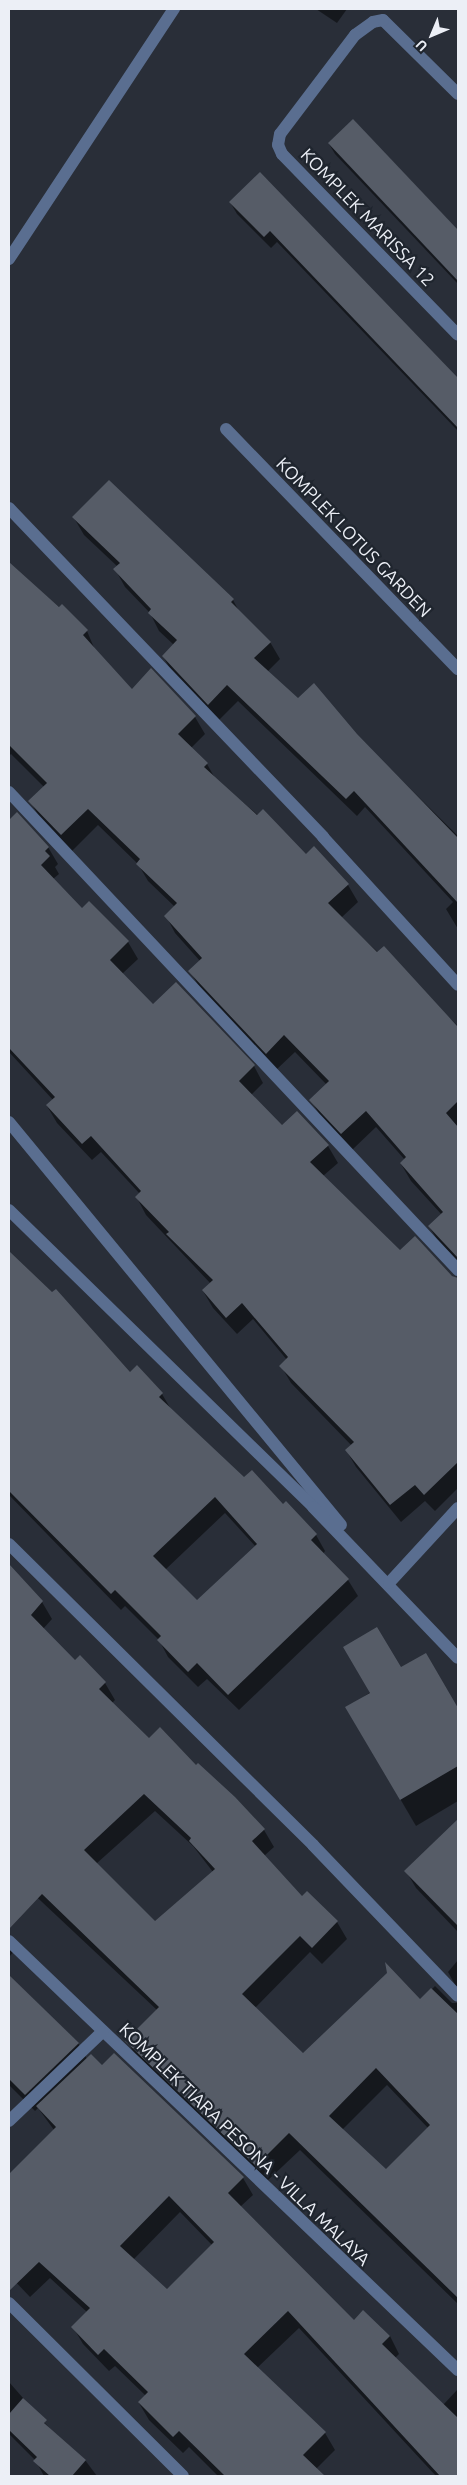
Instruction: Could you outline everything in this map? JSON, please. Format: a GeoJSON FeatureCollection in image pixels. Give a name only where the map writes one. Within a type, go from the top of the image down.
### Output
{"type":"FeatureCollection","features":[{"type":"Feature","properties":{"kind":"street"},"geometry":{"type":"LineString","coordinates":[[9,260],[174,9]]}},
{"type":"Feature","properties":{"kind":"street","name":"KOMPLEK MARISSA 12"},"geometry":{"type":"LineString","coordinates":[[458,94],[383,20],[373,22],[355,35],[280,134],[278,145],[282,154],[458,335]]}},
{"type":"Feature","properties":{"kind":"street","name":"KOMPLEK LOTUS GARDEN"},"geometry":{"type":"LineString","coordinates":[[226,429],[458,669]]}},
{"type":"Feature","properties":{"kind":"street"},"geometry":{"type":"LineString","coordinates":[[9,508],[323,838],[458,985]]}},
{"type":"Feature","properties":{"kind":"street"},"geometry":{"type":"LineString","coordinates":[[9,792],[458,1270]]}},
{"type":"Feature","properties":{"kind":"street"},"geometry":{"type":"LineString","coordinates":[[9,1122],[389,1583]]}},
{"type":"Feature","properties":{"kind":"street"},"geometry":{"type":"LineString","coordinates":[[9,1210],[389,1583],[458,1658]]}},
{"type":"Feature","properties":{"kind":"street"},"geometry":{"type":"LineString","coordinates":[[389,1583],[458,1508]]}},
{"type":"Feature","properties":{"kind":"street"},"geometry":{"type":"LineString","coordinates":[[9,1544],[314,1845],[458,1996]]}},
{"type":"Feature","properties":{"kind":"street","name":"KOMPLEK TIARA PESONA - VILLA MALAYA"},"geometry":{"type":"LineString","coordinates":[[9,1941],[102,2032],[458,2370]]}},
{"type":"Feature","properties":{"kind":"street"},"geometry":{"type":"LineString","coordinates":[[9,2121],[102,2032]]}},
{"type":"Feature","properties":{"kind":"street"},"geometry":{"type":"LineString","coordinates":[[9,2303],[183,2476]]}},
{"type":"Feature","properties":{"kind":"building"},"geometry":{"type":"Polygon","coordinates":[[[353,119],[458,230],[458,281],[328,143],[353,119]]]}},
{"type":"Feature","properties":{"kind":"building"},"geometry":{"type":"Polygon","coordinates":[[[260,172],[458,378],[458,428],[270,231],[264,237],[229,202],[260,172]]]}},
{"type":"Feature","properties":{"kind":"building"},"geometry":{"type":"Polygon","coordinates":[[[109,480],[234,599],[231,602],[271,642],[254,658],[298,698],[314,683],[357,734],[458,838],[458,903],[354,791],[346,799],[227,685],[208,705],[162,656],[177,640],[148,613],[151,609],[113,569],[120,563],[72,517],[109,480]]]}},
{"type":"Feature","properties":{"kind":"building"},"geometry":{"type":"Polygon","coordinates":[[[9,562],[59,607],[62,604],[88,630],[83,635],[132,689],[151,668],[196,716],[178,734],[208,763],[204,767],[257,815],[263,809],[306,854],[314,846],[349,884],[328,903],[377,952],[384,946],[458,1027],[458,1101],[446,1113],[458,1127],[458,1258],[428,1226],[443,1212],[400,1163],[406,1157],[366,1111],[341,1134],[309,1100],[329,1081],[284,1035],[266,1054],[188,971],[202,958],[164,916],[177,903],[136,864],[140,859],[88,809],[61,835],[28,801],[47,783],[9,745],[9,562]]]}},
{"type":"Feature","properties":{"kind":"building"},"geometry":{"type":"Polygon","coordinates":[[[17,812],[49,847],[45,851],[50,856],[41,865],[82,908],[89,901],[129,941],[110,960],[153,1004],[176,982],[255,1065],[239,1081],[282,1125],[297,1111],[329,1145],[310,1162],[400,1250],[415,1236],[452,1276],[458,1278],[458,1462],[424,1495],[415,1485],[390,1505],[345,1450],[354,1442],[279,1366],[288,1357],[242,1303],[226,1318],[202,1290],[213,1280],[166,1234],[169,1232],[135,1197],[141,1191],[91,1136],[82,1144],[46,1105],[55,1097],[9,1048],[9,820],[17,812]]]}},
{"type":"Feature","properties":{"kind":"building"},"geometry":{"type":"Polygon","coordinates":[[[9,1251],[52,1292],[56,1289],[130,1372],[137,1365],[163,1393],[159,1397],[244,1477],[252,1470],[283,1504],[286,1501],[317,1534],[311,1540],[349,1579],[228,1695],[197,1663],[188,1672],[157,1640],[161,1636],[115,1590],[111,1594],[9,1491],[9,1251]],[[215,1497],[153,1556],[197,1600],[257,1544],[215,1497]]]}},
{"type":"Feature","properties":{"kind":"building"},"geometry":{"type":"Polygon","coordinates":[[[9,1564],[43,1601],[31,1615],[75,1660],[80,1655],[106,1682],[99,1689],[149,1738],[160,1727],[196,1765],[198,1763],[235,1797],[265,1829],[252,1841],[302,1896],[307,1891],[338,1921],[312,1948],[300,1936],[242,1994],[303,2053],[387,1973],[385,1962],[420,1999],[431,1988],[458,2014],[458,2298],[289,2133],[256,2166],[125,2041],[159,2007],[42,1894],[9,1929],[9,1564]],[[144,1794],[84,1850],[155,1921],[215,1869],[189,1841],[191,1838],[144,1794]],[[376,2068],[329,2116],[386,2169],[430,2125],[376,2068]]]}},
{"type":"Feature","properties":{"kind":"building"},"geometry":{"type":"Polygon","coordinates":[[[377,1627],[401,1667],[426,1653],[458,1708],[458,1766],[400,1800],[345,1707],[370,1693],[343,1647],[377,1627]]]}},
{"type":"Feature","properties":{"kind":"building"},"geometry":{"type":"Polygon","coordinates":[[[458,1819],[458,1926],[404,1871],[458,1819]]]}},
{"type":"Feature","properties":{"kind":"building"},"geometry":{"type":"Polygon","coordinates":[[[9,1975],[79,2043],[25,2095],[9,2079],[9,1975]]]}},
{"type":"Feature","properties":{"kind":"building"},"geometry":{"type":"Polygon","coordinates":[[[114,2053],[244,2177],[228,2193],[354,2320],[363,2310],[390,2336],[382,2344],[458,2418],[458,2476],[440,2476],[288,2311],[244,2354],[326,2432],[303,2455],[325,2476],[225,2476],[179,2431],[173,2437],[138,2402],[148,2392],[104,2349],[98,2355],[71,2327],[90,2308],[39,2262],[9,2291],[9,2174],[56,2127],[36,2106],[91,2054],[102,2065],[114,2053]],[[169,2196],[120,2246],[167,2289],[214,2242],[169,2196]]]}},
{"type":"Feature","properties":{"kind":"building"},"geometry":{"type":"Polygon","coordinates":[[[23,2398],[47,2420],[44,2423],[86,2460],[72,2476],[50,2476],[33,2461],[37,2457],[9,2430],[9,2414],[23,2398]]]}}]}
